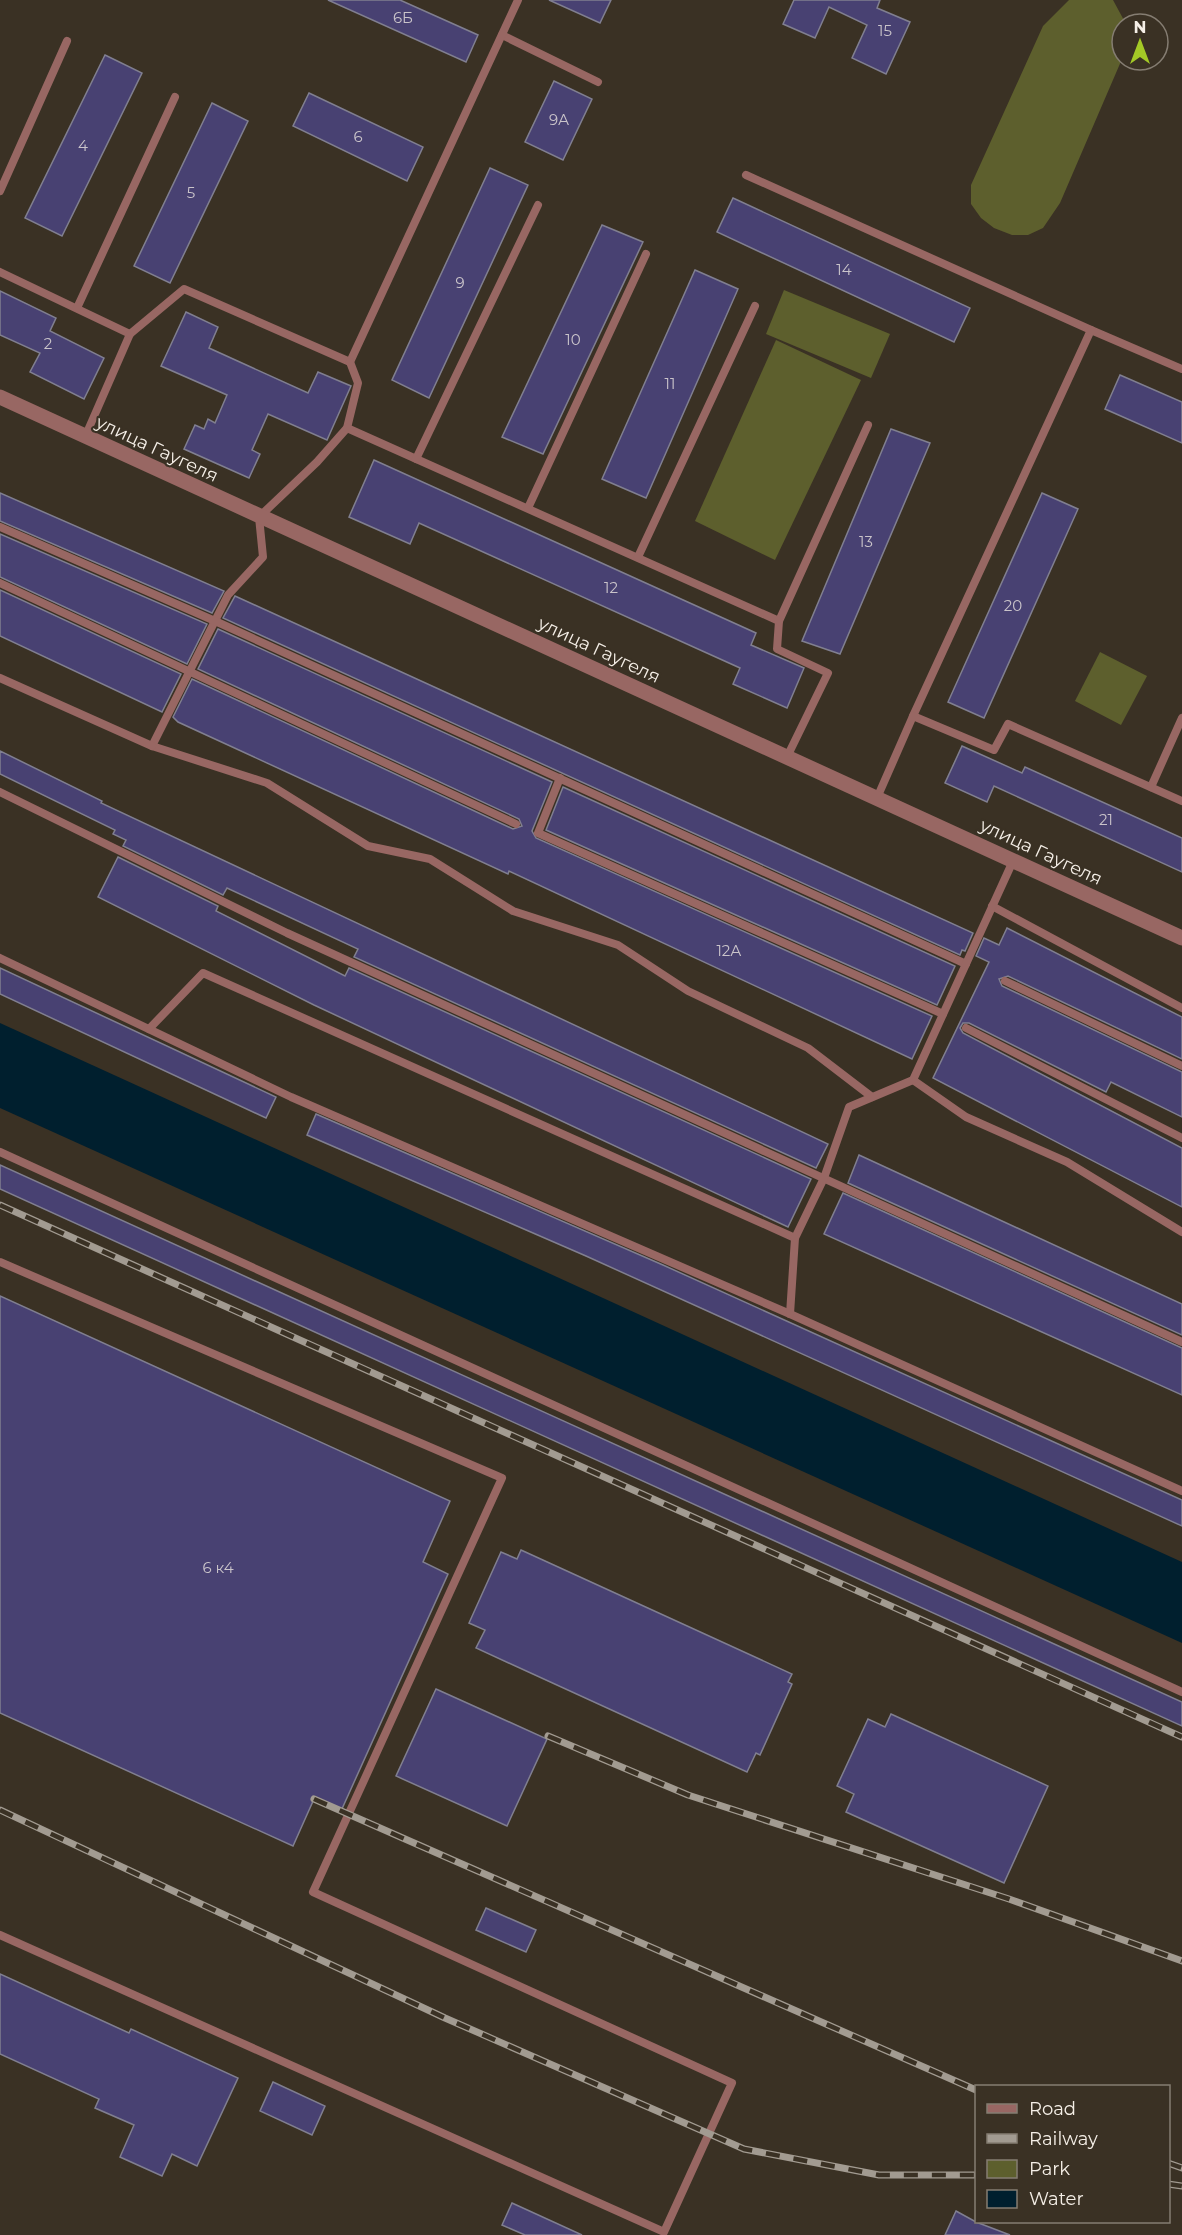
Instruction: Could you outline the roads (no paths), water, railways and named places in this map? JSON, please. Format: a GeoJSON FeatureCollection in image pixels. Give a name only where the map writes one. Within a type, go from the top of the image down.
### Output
{"type":"FeatureCollection","features":[{"type":"Feature","properties":{"kind":"street","name":"улица Гаугеля"},"geometry":{"type":"LineString","coordinates":[[0,397],[1182,938]]}},
{"type":"Feature","properties":{"kind":"lane"},"geometry":{"type":"LineString","coordinates":[[350,362],[518,0]]}},
{"type":"Feature","properties":{"kind":"lane"},"geometry":{"type":"LineString","coordinates":[[502,35],[598,82]]}},
{"type":"Feature","properties":{"kind":"lane"},"geometry":{"type":"LineString","coordinates":[[0,191],[67,41]]}},
{"type":"Feature","properties":{"kind":"lane"},"geometry":{"type":"LineString","coordinates":[[77,309],[175,97]]}},
{"type":"Feature","properties":{"kind":"lane"},"geometry":{"type":"LineString","coordinates":[[746,175],[1182,369]]}},
{"type":"Feature","properties":{"kind":"lane"},"geometry":{"type":"LineString","coordinates":[[417,459],[538,205]]}},
{"type":"Feature","properties":{"kind":"lane"},"geometry":{"type":"LineString","coordinates":[[528,508],[646,254]]}},
{"type":"Feature","properties":{"kind":"lane"},"geometry":{"type":"LineString","coordinates":[[0,272],[130,333]]}},
{"type":"Feature","properties":{"kind":"lane"},"geometry":{"type":"LineString","coordinates":[[85,437],[130,333],[184,290],[350,362],[358,383],[347,428],[317,462],[259,517],[263,557],[228,595],[152,746]]}},
{"type":"Feature","properties":{"kind":"lane"},"geometry":{"type":"LineString","coordinates":[[638,557],[755,306]]}},
{"type":"Feature","properties":{"kind":"lane"},"geometry":{"type":"LineString","coordinates":[[876,798],[1091,330]]}},
{"type":"Feature","properties":{"kind":"lane"},"geometry":{"type":"LineString","coordinates":[[787,758],[828,673],[777,649],[779,621],[868,425]]}},
{"type":"Feature","properties":{"kind":"lane"},"geometry":{"type":"LineString","coordinates":[[347,428],[779,621]]}},
{"type":"Feature","properties":{"kind":"lane"},"geometry":{"type":"LineString","coordinates":[[0,527],[215,621],[966,964]]}},
{"type":"Feature","properties":{"kind":"lane"},"geometry":{"type":"LineString","coordinates":[[0,583],[516,824]]}},
{"type":"Feature","properties":{"kind":"lane"},"geometry":{"type":"LineString","coordinates":[[0,678],[152,746],[267,783],[368,846],[429,859],[513,910],[618,945],[688,991],[808,1048],[872,1097]]}},
{"type":"Feature","properties":{"kind":"lane"},"geometry":{"type":"LineString","coordinates":[[913,716],[994,750],[1008,724],[1182,801]]}},
{"type":"Feature","properties":{"kind":"lane"},"geometry":{"type":"LineString","coordinates":[[1151,787],[1182,718]]}},
{"type":"Feature","properties":{"kind":"lane"},"geometry":{"type":"LineString","coordinates":[[560,778],[538,833],[943,1014]]}},
{"type":"Feature","properties":{"kind":"lane"},"geometry":{"type":"LineString","coordinates":[[0,792],[287,933],[1182,1342]]}},
{"type":"Feature","properties":{"kind":"lane"},"geometry":{"type":"LineString","coordinates":[[790,1314],[795,1238],[824,1178],[849,1107],[914,1080],[1013,861]]}},
{"type":"Feature","properties":{"kind":"lane"},"geometry":{"type":"LineString","coordinates":[[992,906],[1182,1008]]}},
{"type":"Feature","properties":{"kind":"lane"},"geometry":{"type":"LineString","coordinates":[[0,958],[302,1102],[790,1314],[1182,1491]]}},
{"type":"Feature","properties":{"kind":"lane"},"geometry":{"type":"LineString","coordinates":[[149,1029],[203,973],[795,1238]]}},
{"type":"Feature","properties":{"kind":"lane"},"geometry":{"type":"LineString","coordinates":[[1005,981],[1182,1066]]}},
{"type":"Feature","properties":{"kind":"lane"},"geometry":{"type":"LineString","coordinates":[[966,1028],[1182,1138]]}},
{"type":"Feature","properties":{"kind":"lane"},"geometry":{"type":"LineString","coordinates":[[914,1080],[966,1117],[1067,1162],[1182,1232]]}},
{"type":"Feature","properties":{"kind":"lane"},"geometry":{"type":"LineString","coordinates":[[0,1152],[1182,1692]]}},
{"type":"Feature","properties":{"kind":"lane"},"geometry":{"type":"LineString","coordinates":[[0,1262],[502,1478],[313,1892],[732,2083],[664,2232],[0,1935]]}},
{"type":"Feature","properties":{"kind":"water"},"geometry":{"type":"Polygon","coordinates":[[[0,1023],[1182,1562],[1182,1643],[0,1108],[0,1023]]]}},
{"type":"Feature","properties":{"kind":"railway"},"geometry":{"type":"LineString","coordinates":[[0,1205],[1182,1737]]}},
{"type":"Feature","properties":{"kind":"railway"},"geometry":{"type":"LineString","coordinates":[[548,1736],[688,1795],[1009,1899],[1182,1961]]}},
{"type":"Feature","properties":{"kind":"railway"},"geometry":{"type":"LineString","coordinates":[[314,1799],[975,2090]]}},
{"type":"Feature","properties":{"kind":"railway"},"geometry":{"type":"LineString","coordinates":[[0,1810],[445,2018],[744,2149],[879,2175],[975,2175]]}},
{"type":"Feature","properties":{"kind":"railway"},"geometry":{"type":"LineString","coordinates":[[1170,2164],[1182,2168]]}},
{"type":"Feature","properties":{"kind":"railway"},"geometry":{"type":"LineString","coordinates":[[1170,2184],[1182,2186]]}}]}
